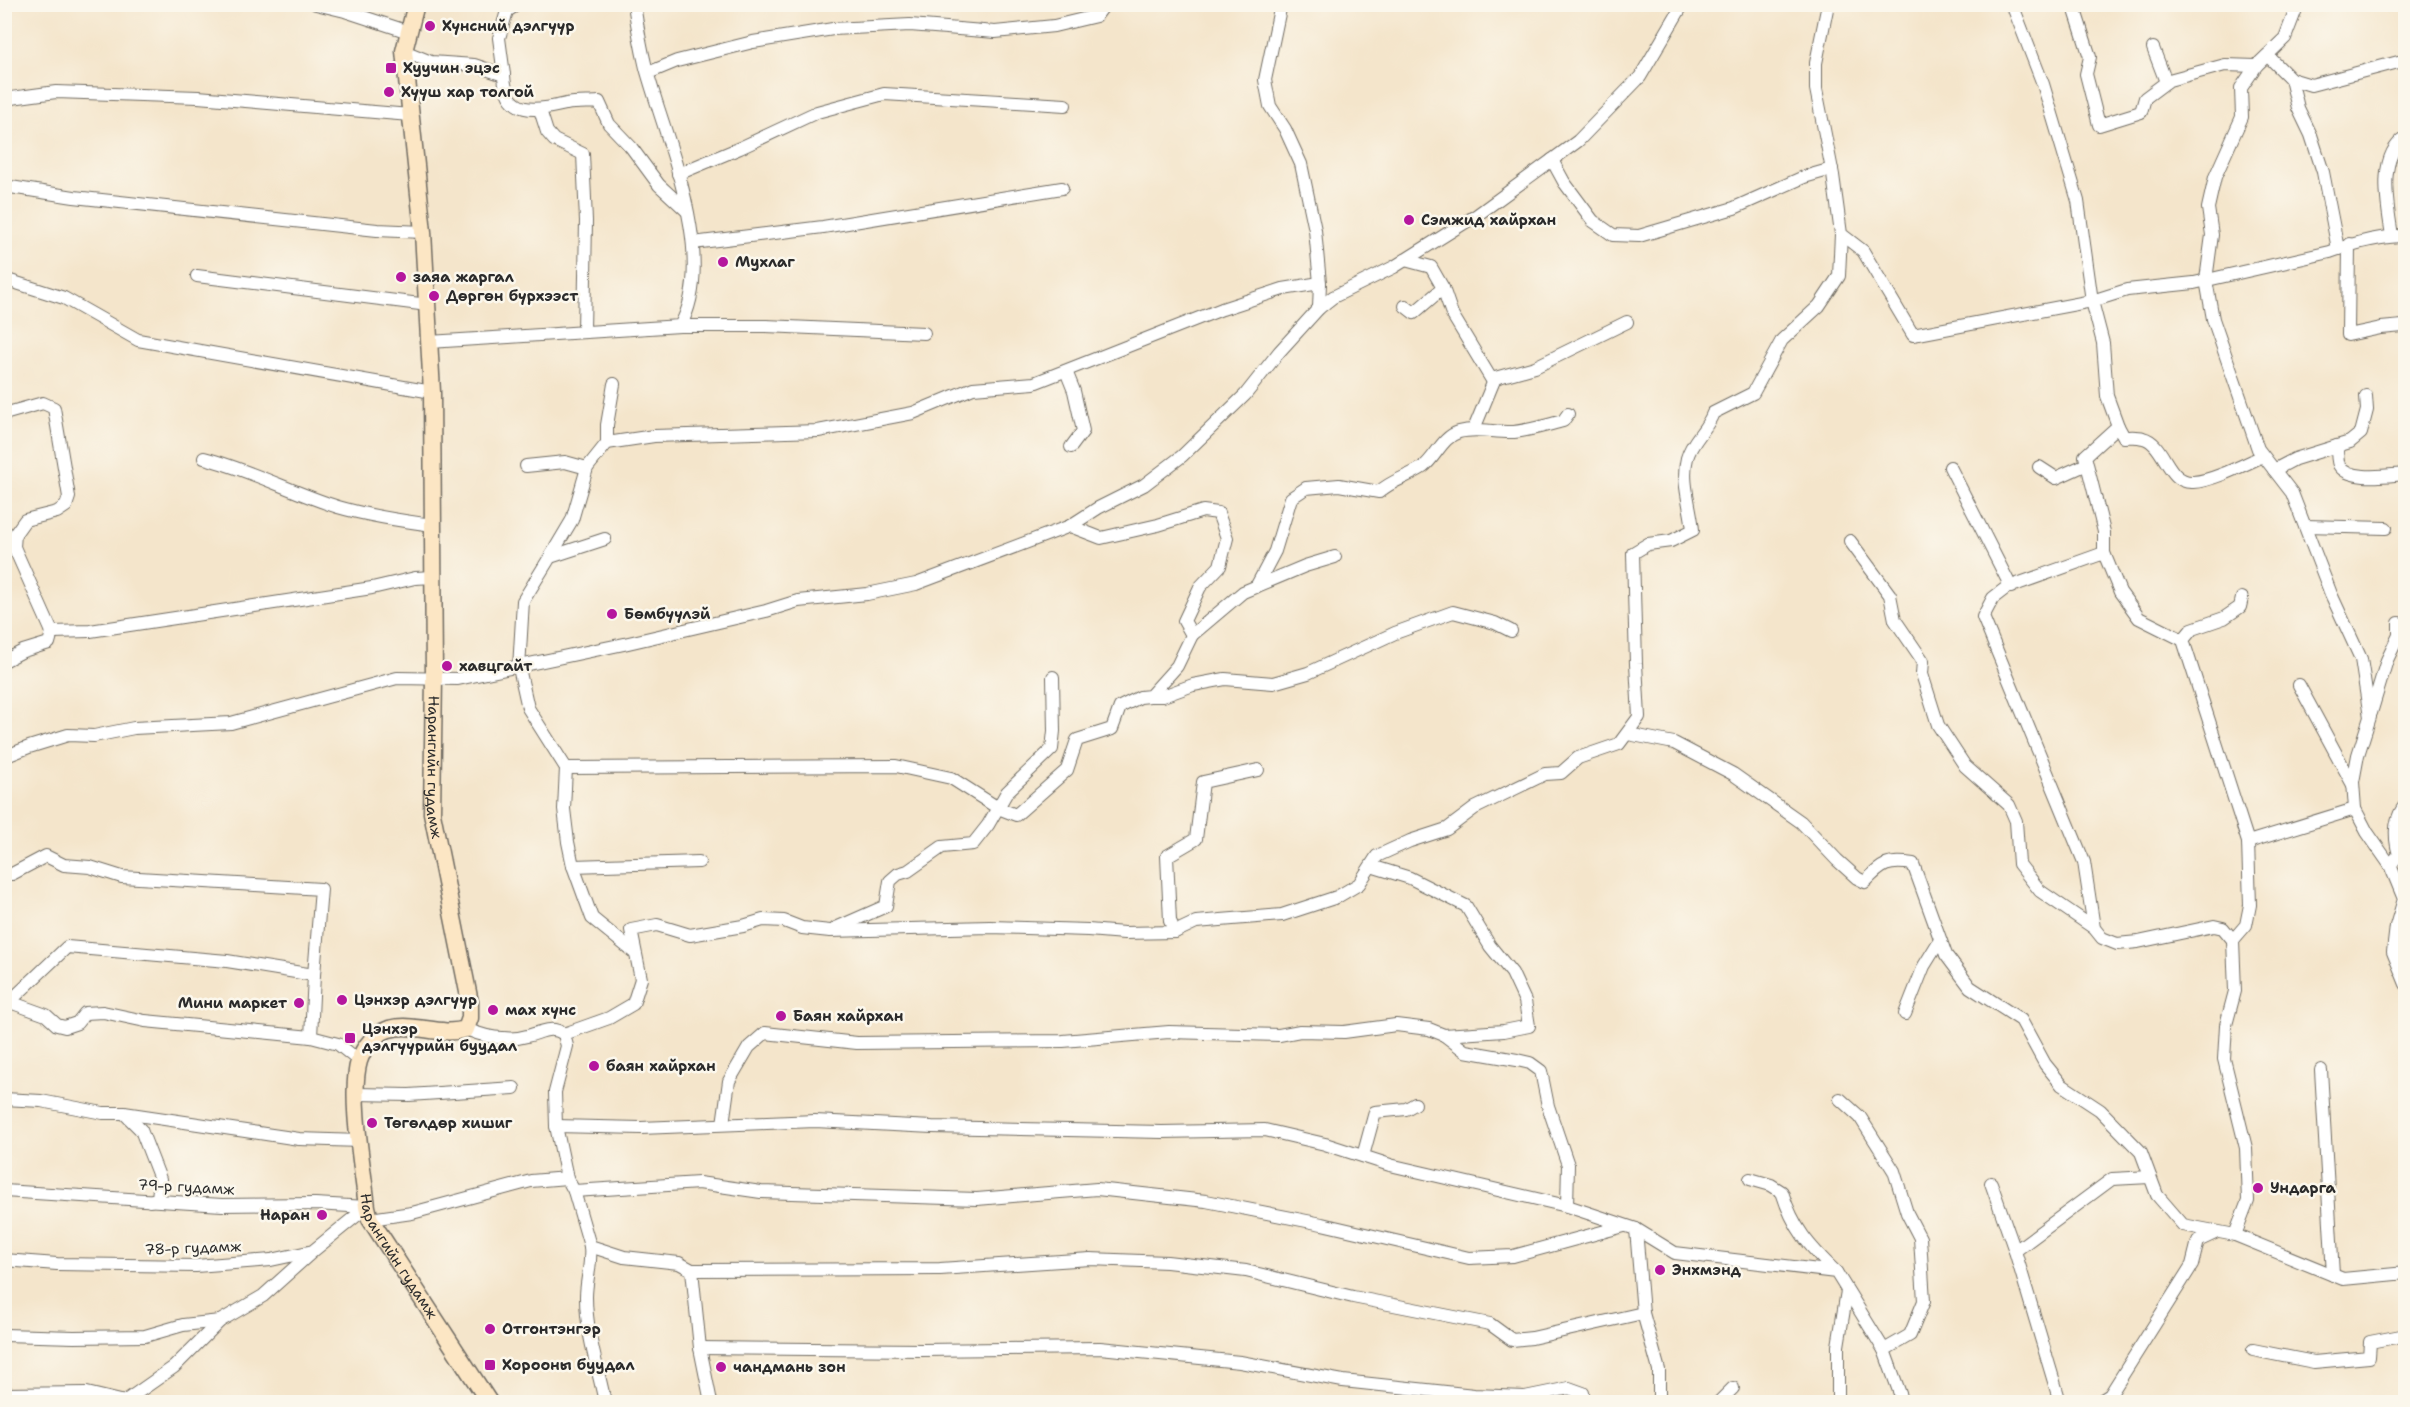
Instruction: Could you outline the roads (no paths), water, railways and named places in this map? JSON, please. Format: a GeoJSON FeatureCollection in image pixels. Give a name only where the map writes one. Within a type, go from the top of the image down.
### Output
{"type":"FeatureCollection","features":[{"type":"Feature","properties":{"kind":"main road","name":"Нарангийн гудамж"},"geometry":{"type":"LineString","coordinates":[[416,4],[404,51],[423,232],[432,392],[434,577],[432,813],[470,1002],[470,1018],[466,1029],[442,1032],[412,1026],[388,1029],[371,1038],[359,1061],[356,1094],[368,1213],[489,1402]]}},
{"type":"Feature","properties":{"kind":"street"},"geometry":{"type":"LineString","coordinates":[[316,4],[409,32]]}},
{"type":"Feature","properties":{"kind":"street"},"geometry":{"type":"LineString","coordinates":[[518,4],[507,11],[499,38],[504,90],[511,99],[525,110],[599,102],[609,124],[631,147],[645,169],[675,202],[686,210]]}},
{"type":"Feature","properties":{"kind":"street"},"geometry":{"type":"LineString","coordinates":[[648,73],[677,61],[753,42],[833,29],[910,25],[995,32],[1054,26],[1096,16],[1105,4]]}},
{"type":"Feature","properties":{"kind":"street"},"geometry":{"type":"LineString","coordinates":[[1281,4],[1265,80],[1270,106],[1294,147],[1300,164],[1315,230],[1320,283],[1319,308]]}},
{"type":"Feature","properties":{"kind":"street"},"geometry":{"type":"LineString","coordinates":[[4,757],[68,735],[94,736],[134,728],[231,723],[397,678],[458,680],[766,611],[798,601],[867,594],[916,584],[1070,526],[1098,508],[1144,485],[1182,456],[1245,395],[1279,352],[1319,308],[1333,297],[1405,260],[1477,215],[1578,141],[1640,77],[1683,4]]}},
{"type":"Feature","properties":{"kind":"street"},"geometry":{"type":"LineString","coordinates":[[564,1035],[609,1018],[633,1004],[641,979],[631,930],[657,925],[690,935],[743,926],[763,920],[784,921],[802,928],[830,931],[990,927],[1124,933],[1175,932],[1196,922],[1282,915],[1337,897],[1359,884],[1377,856],[1410,841],[1447,829],[1475,808],[1545,774],[1561,774],[1578,758],[1619,744],[1640,717],[1633,553],[1648,544],[1671,541],[1693,530],[1685,477],[1687,458],[1697,436],[1708,425],[1713,413],[1753,393],[1782,340],[1819,306],[1839,276],[1841,234],[1832,169],[1816,89],[1816,63],[1828,4]]}},
{"type":"Feature","properties":{"kind":"street"},"geometry":{"type":"LineString","coordinates":[[2012,4],[2043,84],[2078,201],[2092,301],[2103,343],[2107,396],[2124,437],[2145,438],[2158,449],[2168,466],[2180,478],[2192,483],[2234,469],[2263,456]]}},
{"type":"Feature","properties":{"kind":"street"},"geometry":{"type":"LineString","coordinates":[[2073,4],[2090,57],[2086,74],[2099,125],[2140,112],[2145,98],[2166,82],[2225,65],[2256,66]]}},
{"type":"Feature","properties":{"kind":"street"},"geometry":{"type":"LineString","coordinates":[[2298,4],[2285,38],[2256,66],[2241,88],[2242,117],[2215,177],[2208,208],[2212,235],[2206,280],[2213,319],[2258,449],[2292,493],[2331,594],[2361,660],[2370,717]]}},
{"type":"Feature","properties":{"kind":"street"},"geometry":{"type":"LineString","coordinates":[[636,5],[648,73],[684,190],[693,243],[692,296],[688,311],[680,326]]}},
{"type":"Feature","properties":{"kind":"street"},"geometry":{"type":"LineString","coordinates":[[2153,48],[2166,82]]}},
{"type":"Feature","properties":{"kind":"street"},"geometry":{"type":"LineString","coordinates":[[404,51],[431,62],[474,65],[504,75]]}},
{"type":"Feature","properties":{"kind":"street"},"geometry":{"type":"LineString","coordinates":[[2268,56],[2291,79],[2311,85],[2406,60]]}},
{"type":"Feature","properties":{"kind":"street"},"geometry":{"type":"LineString","coordinates":[[2291,79],[2298,108],[2311,135],[2324,172],[2344,247],[2348,335],[2403,326]]}},
{"type":"Feature","properties":{"kind":"street"},"geometry":{"type":"LineString","coordinates":[[4,99],[56,92],[198,97],[410,115]]}},
{"type":"Feature","properties":{"kind":"street"},"geometry":{"type":"LineString","coordinates":[[678,174],[816,112],[884,94],[1065,105]]}},
{"type":"Feature","properties":{"kind":"street"},"geometry":{"type":"LineString","coordinates":[[540,110],[547,132],[554,140],[583,154],[586,221],[584,331]]}},
{"type":"Feature","properties":{"kind":"street"},"geometry":{"type":"LineString","coordinates":[[2392,236],[2385,184],[2388,165],[2401,140],[2406,137]]}},
{"type":"Feature","properties":{"kind":"street"},"geometry":{"type":"LineString","coordinates":[[1552,160],[1564,182],[1593,220],[1612,235],[1639,236],[1734,208],[1804,177],[1832,169]]}},
{"type":"Feature","properties":{"kind":"street"},"geometry":{"type":"LineString","coordinates":[[4,186],[74,197],[377,230],[423,232]]}},
{"type":"Feature","properties":{"kind":"street"},"geometry":{"type":"LineString","coordinates":[[693,243],[823,227],[1062,188]]}},
{"type":"Feature","properties":{"kind":"street"},"geometry":{"type":"LineString","coordinates":[[1841,234],[1863,251],[1913,335],[2092,301],[2127,290],[2206,280],[2392,236],[2406,236]]}},
{"type":"Feature","properties":{"kind":"street"},"geometry":{"type":"LineString","coordinates":[[1405,260],[1431,267],[1443,288],[1452,314],[1493,382]]}},
{"type":"Feature","properties":{"kind":"street"},"geometry":{"type":"LineString","coordinates":[[197,276],[428,305]]}},
{"type":"Feature","properties":{"kind":"street"},"geometry":{"type":"LineString","coordinates":[[4,279],[64,298],[138,340],[432,392]]}},
{"type":"Feature","properties":{"kind":"street"},"geometry":{"type":"LineString","coordinates":[[607,443],[654,436],[818,431],[913,413],[973,388],[1034,383],[1222,309],[1283,289],[1320,283]]}},
{"type":"Feature","properties":{"kind":"street"},"geometry":{"type":"LineString","coordinates":[[1405,306],[1414,313],[1443,288]]}},
{"type":"Feature","properties":{"kind":"street"},"geometry":{"type":"LineString","coordinates":[[1473,429],[1495,378],[1535,367],[1627,322]]}},
{"type":"Feature","properties":{"kind":"street"},"geometry":{"type":"LineString","coordinates":[[429,342],[680,326],[766,326],[924,333]]}},
{"type":"Feature","properties":{"kind":"street"},"geometry":{"type":"LineString","coordinates":[[1066,371],[1074,391],[1083,431],[1071,447]]}},
{"type":"Feature","properties":{"kind":"street"},"geometry":{"type":"LineString","coordinates":[[614,384],[607,425],[607,443],[586,468],[572,520],[523,601],[519,668],[528,708],[566,768],[564,809],[568,842],[573,866],[592,918],[635,953]]}},
{"type":"Feature","properties":{"kind":"street"},"geometry":{"type":"LineString","coordinates":[[2274,470],[2295,459],[2350,442],[2361,433],[2367,410],[2366,396]]}},
{"type":"Feature","properties":{"kind":"street"},"geometry":{"type":"LineString","coordinates":[[4,414],[43,403],[54,408],[69,497],[66,506],[57,512],[25,520],[15,534],[14,547]]}},
{"type":"Feature","properties":{"kind":"street"},"geometry":{"type":"LineString","coordinates":[[1256,587],[1275,551],[1292,498],[1306,488],[1339,486],[1379,492],[1389,482],[1424,466],[1440,446],[1456,433],[1473,429],[1514,432],[1563,421],[1568,414]]}},
{"type":"Feature","properties":{"kind":"street"},"geometry":{"type":"LineString","coordinates":[[2118,426],[2085,456],[2104,532],[2104,553],[2120,592],[2139,618],[2183,640],[2248,842],[2250,905],[2246,925],[2233,940]]}},
{"type":"Feature","properties":{"kind":"street"},"geometry":{"type":"LineString","coordinates":[[2337,446],[2338,464],[2345,472],[2360,476],[2406,474]]}},
{"type":"Feature","properties":{"kind":"street"},"geometry":{"type":"LineString","coordinates":[[204,458],[236,467],[270,483],[339,507],[393,520],[433,525]]}},
{"type":"Feature","properties":{"kind":"street"},"geometry":{"type":"LineString","coordinates":[[526,466],[565,462],[586,468]]}},
{"type":"Feature","properties":{"kind":"street"},"geometry":{"type":"LineString","coordinates":[[2039,467],[2056,478],[2087,464]]}},
{"type":"Feature","properties":{"kind":"street"},"geometry":{"type":"LineString","coordinates":[[1950,467],[2011,586]]}},
{"type":"Feature","properties":{"kind":"street"},"geometry":{"type":"LineString","coordinates":[[1070,526],[1101,538],[1158,525],[1203,510],[1218,513],[1227,538],[1220,566],[1200,587],[1184,621],[1192,635]]}},
{"type":"Feature","properties":{"kind":"street"},"geometry":{"type":"LineString","coordinates":[[2305,526],[2386,528]]}},
{"type":"Feature","properties":{"kind":"street"},"geometry":{"type":"LineString","coordinates":[[4,537],[14,547],[52,632],[49,643],[23,651],[4,661]]}},
{"type":"Feature","properties":{"kind":"street"},"geometry":{"type":"LineString","coordinates":[[550,557],[605,539]]}},
{"type":"Feature","properties":{"kind":"street"},"geometry":{"type":"LineString","coordinates":[[1850,541],[1890,595],[1895,620],[1923,661],[1922,674],[1938,725],[1965,766],[2009,805],[2016,821],[2019,864],[2040,891],[2094,928],[2102,938],[2117,944],[2138,942],[2214,926],[2223,928],[2233,940],[2235,992],[2226,1025],[2224,1059],[2246,1148],[2248,1201],[2235,1235]]}},
{"type":"Feature","properties":{"kind":"street"},"geometry":{"type":"LineString","coordinates":[[2094,928],[2084,862],[1983,617],[1993,598],[2011,586],[2104,553]]}},
{"type":"Feature","properties":{"kind":"street"},"geometry":{"type":"LineString","coordinates":[[1150,696],[1177,666],[1192,635],[1243,592],[1305,566],[1335,557]]}},
{"type":"Feature","properties":{"kind":"street"},"geometry":{"type":"LineString","coordinates":[[52,632],[90,631],[372,588],[415,578],[434,577]]}},
{"type":"Feature","properties":{"kind":"street"},"geometry":{"type":"LineString","coordinates":[[2183,640],[2192,629],[2224,618],[2240,608],[2242,598]]}},
{"type":"Feature","properties":{"kind":"street"},"geometry":{"type":"LineString","coordinates":[[566,768],[896,766],[951,778],[998,808],[1016,815],[1067,770],[1077,740],[1112,729],[1120,707],[1140,697],[1163,696],[1193,685],[1225,679],[1273,683],[1308,673],[1395,633],[1453,612],[1495,623],[1511,631]]}},
{"type":"Feature","properties":{"kind":"street"},"geometry":{"type":"LineString","coordinates":[[2398,858],[2367,832],[2355,809],[2353,785],[2358,755],[2387,660],[2399,635],[2399,622]]}},
{"type":"Feature","properties":{"kind":"street"},"geometry":{"type":"LineString","coordinates":[[830,931],[886,906],[890,881],[942,847],[973,844],[988,825],[1007,792],[1052,749],[1053,678]]}},
{"type":"Feature","properties":{"kind":"street"},"geometry":{"type":"LineString","coordinates":[[2299,685],[2353,785]]}},
{"type":"Feature","properties":{"kind":"street"},"geometry":{"type":"LineString","coordinates":[[1628,734],[1674,743],[1733,774],[1802,822],[1837,860],[1865,882],[1878,868],[1894,861],[1913,864],[1946,954],[1971,987],[2021,1020],[2045,1064],[2062,1085],[2100,1110],[2141,1152],[2157,1195],[2183,1225],[2235,1235],[2343,1280],[2406,1273]]}},
{"type":"Feature","properties":{"kind":"street"},"geometry":{"type":"LineString","coordinates":[[1175,932],[1170,921],[1167,856],[1196,839],[1203,783],[1258,770]]}},
{"type":"Feature","properties":{"kind":"street"},"geometry":{"type":"LineString","coordinates":[[2406,804],[2400,811],[2395,825],[2404,899],[2396,926],[2406,984]]}},
{"type":"Feature","properties":{"kind":"street"},"geometry":{"type":"LineString","coordinates":[[2248,842],[2355,809]]}},
{"type":"Feature","properties":{"kind":"street"},"geometry":{"type":"LineString","coordinates":[[12,874],[46,856],[64,865],[90,867],[122,877],[321,889],[311,1037]]}},
{"type":"Feature","properties":{"kind":"street"},"geometry":{"type":"LineString","coordinates":[[573,866],[699,862]]}},
{"type":"Feature","properties":{"kind":"street"},"geometry":{"type":"LineString","coordinates":[[1371,866],[1410,878],[1466,906],[1490,946],[1512,972],[1525,1001],[1529,1026],[1504,1031],[1444,1035]]}},
{"type":"Feature","properties":{"kind":"street"},"geometry":{"type":"LineString","coordinates":[[1905,1014],[1924,966],[1940,940]]}},
{"type":"Feature","properties":{"kind":"street"},"geometry":{"type":"LineString","coordinates":[[314,975],[227,961],[67,947],[6,1002],[46,1015],[65,1027],[77,1023],[86,1013],[103,1012],[145,1021],[311,1037],[338,1044],[359,1061]]}},
{"type":"Feature","properties":{"kind":"street"},"geometry":{"type":"LineString","coordinates":[[723,1124],[729,1082],[749,1047],[765,1033],[857,1043],[1063,1041],[1168,1032],[1279,1035],[1300,1030],[1344,1032],[1396,1024],[1429,1029],[1444,1035],[1465,1051],[1517,1060],[1541,1071],[1548,1106],[1568,1165],[1567,1206]]}},
{"type":"Feature","properties":{"kind":"street"},"geometry":{"type":"LineString","coordinates":[[466,1029],[484,1036],[504,1039],[527,1037],[541,1031],[556,1029],[564,1035],[567,1046],[555,1092],[556,1126],[567,1178],[574,1191],[590,1246],[591,1263],[586,1295],[587,1321],[605,1402]]}},
{"type":"Feature","properties":{"kind":"street"},"geometry":{"type":"LineString","coordinates":[[2321,1070],[2333,1275]]}},
{"type":"Feature","properties":{"kind":"street"},"geometry":{"type":"LineString","coordinates":[[356,1094],[409,1095],[513,1088]]}},
{"type":"Feature","properties":{"kind":"street"},"geometry":{"type":"LineString","coordinates":[[4,1099],[41,1101],[103,1113],[124,1113],[299,1139],[360,1141]]}},
{"type":"Feature","properties":{"kind":"street"},"geometry":{"type":"LineString","coordinates":[[1840,1099],[1860,1117],[1894,1171],[1907,1213],[1920,1238],[1924,1301],[1910,1335],[1884,1350]]}},
{"type":"Feature","properties":{"kind":"street"},"geometry":{"type":"LineString","coordinates":[[1363,1156],[1376,1112],[1406,1109],[1415,1104]]}},
{"type":"Feature","properties":{"kind":"street"},"geometry":{"type":"LineString","coordinates":[[124,1113],[141,1130],[160,1179],[158,1198],[150,1201]]}},
{"type":"Feature","properties":{"kind":"street"},"geometry":{"type":"LineString","coordinates":[[556,1126],[641,1128],[815,1121],[1162,1132],[1264,1130],[1325,1144],[1390,1165],[1567,1206],[1630,1228],[1675,1253],[1836,1272]]}},
{"type":"Feature","properties":{"kind":"street"},"geometry":{"type":"LineString","coordinates":[[2015,1251],[2112,1179],[2150,1177]]}},
{"type":"Feature","properties":{"kind":"street","name":"79-р гудамж"},"geometry":{"type":"LineString","coordinates":[[4,1191],[222,1205],[315,1204],[368,1213],[412,1213],[531,1181],[567,1178]]}},
{"type":"Feature","properties":{"kind":"street"},"geometry":{"type":"LineString","coordinates":[[1750,1179],[1771,1185],[1782,1192],[1788,1212],[1808,1244],[1836,1272],[1884,1350],[1903,1402]]}},
{"type":"Feature","properties":{"kind":"street"},"geometry":{"type":"LineString","coordinates":[[574,1191],[699,1183],[761,1192],[977,1199],[1097,1189],[1206,1201],[1322,1224],[1469,1258],[1513,1256],[1630,1228]]}},
{"type":"Feature","properties":{"kind":"street"},"geometry":{"type":"LineString","coordinates":[[1991,1183],[2015,1251],[2060,1402]]}},
{"type":"Feature","properties":{"kind":"street","name":"78-р гудамж"},"geometry":{"type":"LineString","coordinates":[[4,1260],[57,1264],[196,1266],[271,1260],[313,1251],[368,1213]]}},
{"type":"Feature","properties":{"kind":"street"},"geometry":{"type":"LineString","coordinates":[[1630,1228],[1644,1314],[1659,1370],[1660,1402]]}},
{"type":"Feature","properties":{"kind":"street"},"geometry":{"type":"LineString","coordinates":[[2099,1402],[2110,1395],[2192,1265],[2198,1241],[2217,1232]]}},
{"type":"Feature","properties":{"kind":"street"},"geometry":{"type":"LineString","coordinates":[[590,1246],[624,1257],[678,1263],[692,1270],[940,1269],[1090,1259],[1167,1262],[1246,1271],[1353,1297],[1490,1324],[1512,1340],[1532,1338],[1644,1314]]}},
{"type":"Feature","properties":{"kind":"street"},"geometry":{"type":"LineString","coordinates":[[4,1394],[87,1394],[125,1402],[174,1367],[220,1321],[263,1296],[313,1251]]}},
{"type":"Feature","properties":{"kind":"street"},"geometry":{"type":"LineString","coordinates":[[692,1270],[700,1348],[711,1402]]}},
{"type":"Feature","properties":{"kind":"street"},"geometry":{"type":"LineString","coordinates":[[1838,1402],[1838,1346],[1847,1291]]}},
{"type":"Feature","properties":{"kind":"street"},"geometry":{"type":"LineString","coordinates":[[4,1335],[144,1336],[183,1325],[220,1321]]}},
{"type":"Feature","properties":{"kind":"street"},"geometry":{"type":"LineString","coordinates":[[2253,1350],[2314,1362],[2369,1357],[2370,1342],[2406,1335]]}},
{"type":"Feature","properties":{"kind":"street"},"geometry":{"type":"LineString","coordinates":[[700,1348],[923,1350],[1100,1347],[1240,1362],[1343,1381],[1474,1395],[1525,1396],[1569,1388],[1583,1394],[1584,1402]]}},
{"type":"Feature","properties":{"kind":"street"},"geometry":{"type":"LineString","coordinates":[[1719,1402],[1733,1388]]}},
{"type":"Feature","properties":{"kind":"place","name":"Хүнсний дэлгүүр"},"geometry":{"type":"Point","coordinates":[430,26]}},
{"type":"Feature","properties":{"kind":"place","name":"Хуучин эцэс"},"geometry":{"type":"Point","coordinates":[391,68]}},
{"type":"Feature","properties":{"kind":"place","name":"Хүүш хар толгой"},"geometry":{"type":"Point","coordinates":[389,92]}},
{"type":"Feature","properties":{"kind":"place","name":"Сэмжид хайрхан"},"geometry":{"type":"Point","coordinates":[1409,220]}},
{"type":"Feature","properties":{"kind":"place","name":"Мухлаг"},"geometry":{"type":"Point","coordinates":[723,262]}},
{"type":"Feature","properties":{"kind":"place","name":"заяа жаргал"},"geometry":{"type":"Point","coordinates":[401,277]}},
{"type":"Feature","properties":{"kind":"place","name":"Дөргөн бүрхээст"},"geometry":{"type":"Point","coordinates":[434,296]}},
{"type":"Feature","properties":{"kind":"place","name":"Бөмбүүлэй"},"geometry":{"type":"Point","coordinates":[612,614]}},
{"type":"Feature","properties":{"kind":"place","name":"хавцгайт"},"geometry":{"type":"Point","coordinates":[447,666]}},
{"type":"Feature","properties":{"kind":"place","name":"Цэнхэр дэлгүүр"},"geometry":{"type":"Point","coordinates":[342,1000]}},
{"type":"Feature","properties":{"kind":"place","name":"Мини маркет"},"geometry":{"type":"Point","coordinates":[299,1003]}},
{"type":"Feature","properties":{"kind":"place","name":"мах хүнс"},"geometry":{"type":"Point","coordinates":[493,1010]}},
{"type":"Feature","properties":{"kind":"place","name":"Баян хайрхан"},"geometry":{"type":"Point","coordinates":[781,1016]}},
{"type":"Feature","properties":{"kind":"place","name":"Цэнхэр дэлгүүрийн буудал"},"geometry":{"type":"Point","coordinates":[350,1038]}},
{"type":"Feature","properties":{"kind":"place","name":"баян хайрхан"},"geometry":{"type":"Point","coordinates":[594,1066]}},
{"type":"Feature","properties":{"kind":"place","name":"Төгөлдөр хишиг"},"geometry":{"type":"Point","coordinates":[372,1123]}},
{"type":"Feature","properties":{"kind":"place","name":"Ундарга"},"geometry":{"type":"Point","coordinates":[2258,1188]}},
{"type":"Feature","properties":{"kind":"place","name":"Наран"},"geometry":{"type":"Point","coordinates":[322,1215]}},
{"type":"Feature","properties":{"kind":"place","name":"Энхмэнд"},"geometry":{"type":"Point","coordinates":[1660,1270]}},
{"type":"Feature","properties":{"kind":"place","name":"Отгонтэнгэр"},"geometry":{"type":"Point","coordinates":[490,1329]}},
{"type":"Feature","properties":{"kind":"place","name":"Хорооны буудал"},"geometry":{"type":"Point","coordinates":[490,1365]}},
{"type":"Feature","properties":{"kind":"place","name":"чандмань зон"},"geometry":{"type":"Point","coordinates":[721,1367]}}]}
